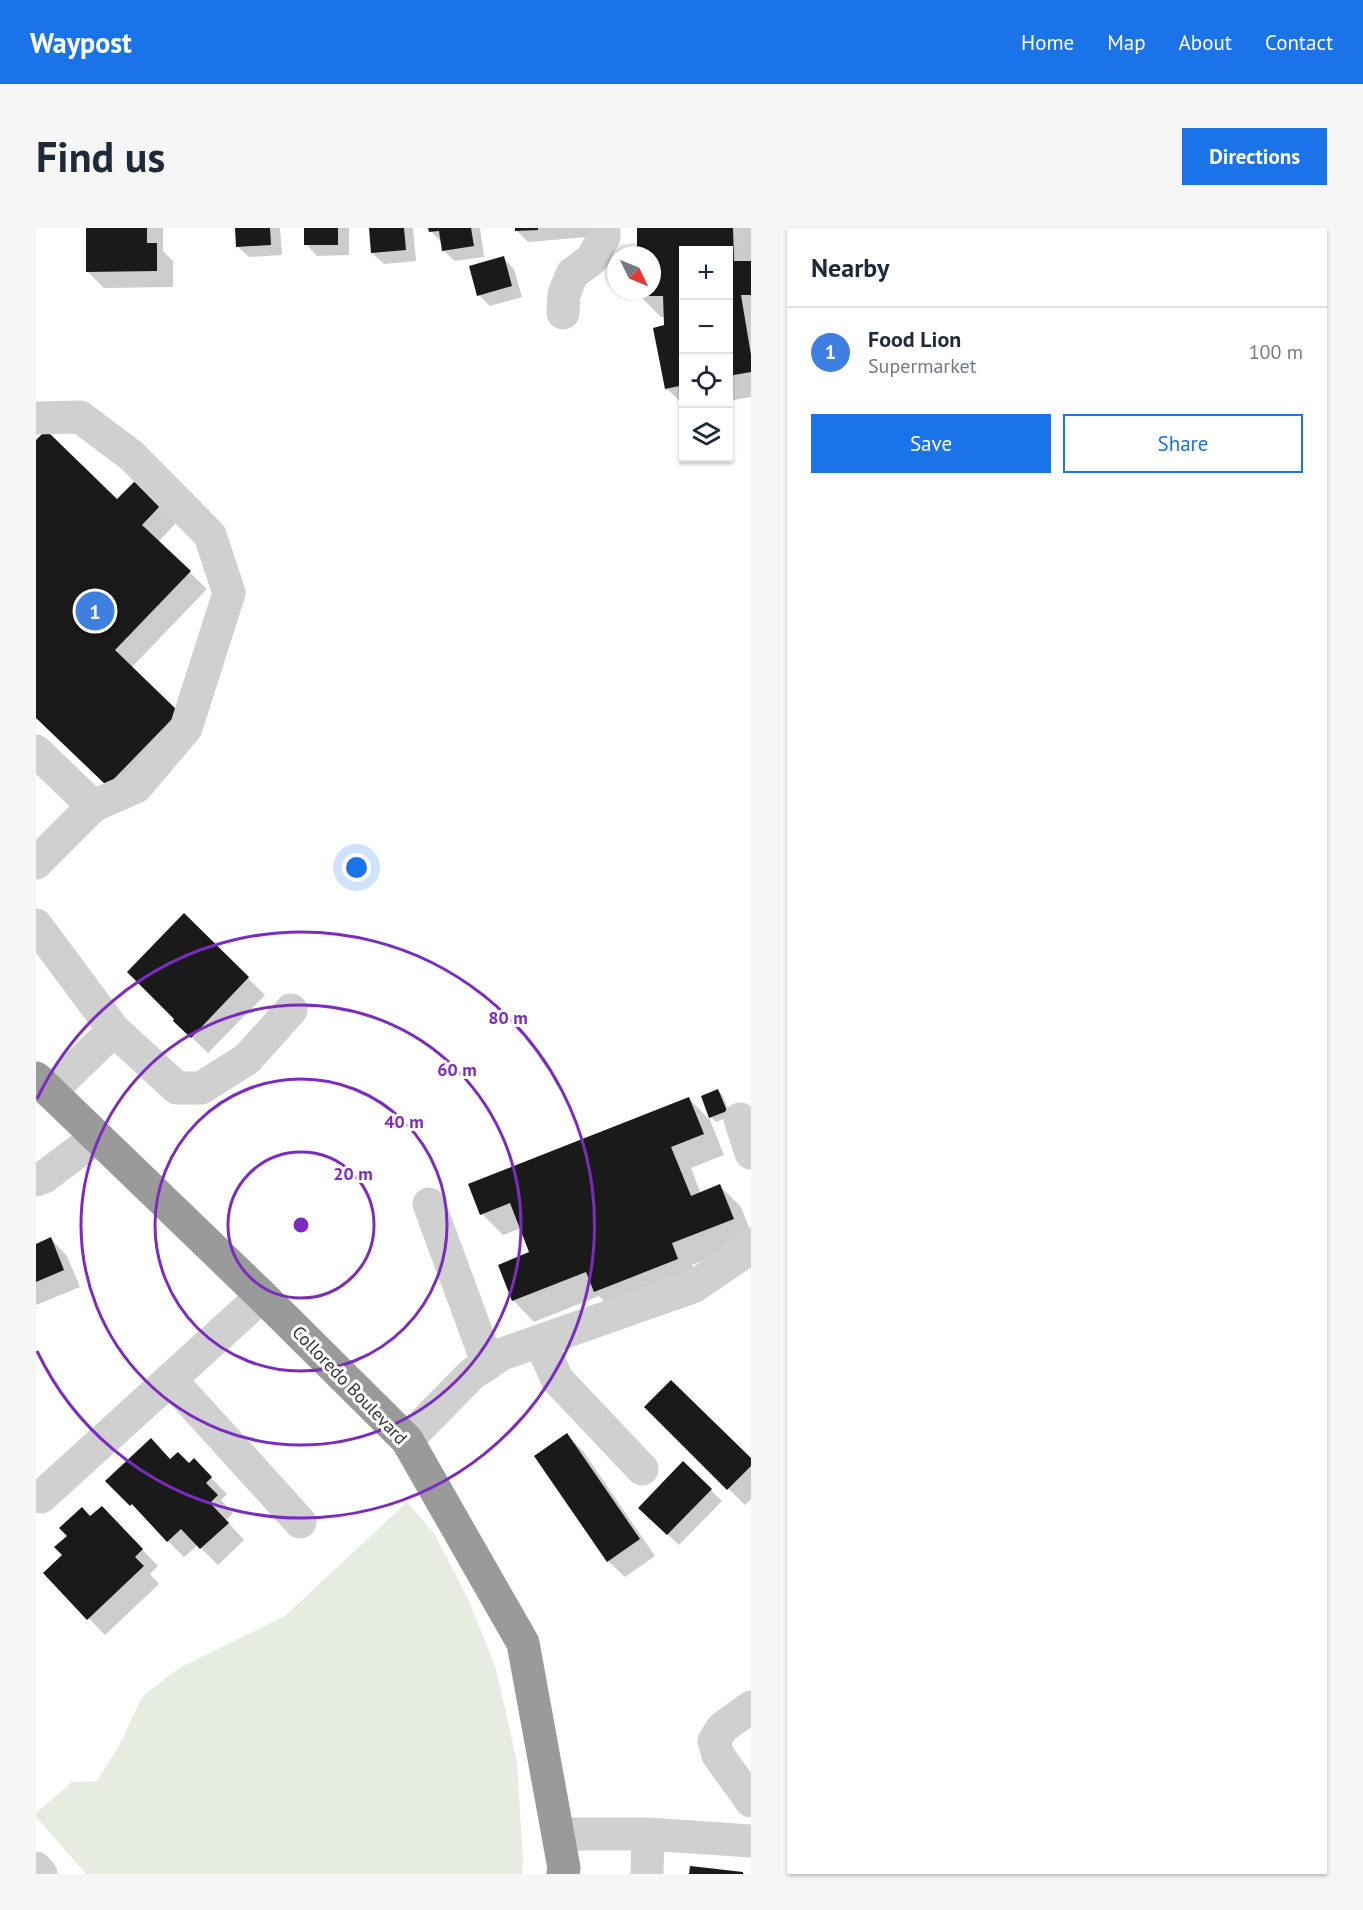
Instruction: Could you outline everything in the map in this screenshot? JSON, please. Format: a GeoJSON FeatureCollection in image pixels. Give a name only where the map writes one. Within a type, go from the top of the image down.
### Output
{"type":"FeatureCollection","features":[{"type":"Feature","properties":{"kind":"highway","name":"Colloredo Boulevard"},"geometry":{"type":"LineString","coordinates":[[43,1085],[262,1296],[406,1440],[523,1643],[564,1868],[563,1874]]}},
{"type":"Feature","properties":{"kind":"street"},"geometry":{"type":"LineString","coordinates":[[563,314],[564,294],[572,274],[592,259],[604,237],[604,228]]}},
{"type":"Feature","properties":{"kind":"street"},"geometry":{"type":"LineString","coordinates":[[36,418],[80,417],[132,456],[210,535],[229,592],[186,728],[136,787],[93,806],[36,864]]}},
{"type":"Feature","properties":{"kind":"street"},"geometry":{"type":"LineString","coordinates":[[36,751],[93,806]]}},
{"type":"Feature","properties":{"kind":"street"},"geometry":{"type":"LineString","coordinates":[[36,925],[114,1029],[177,1088],[201,1088],[248,1059],[291,1010]]}},
{"type":"Feature","properties":{"kind":"street"},"geometry":{"type":"LineString","coordinates":[[43,1085],[114,1029]]}},
{"type":"Feature","properties":{"kind":"street"},"geometry":{"type":"LineString","coordinates":[[740,1119],[751,1152]]}},
{"type":"Feature","properties":{"kind":"street"},"geometry":{"type":"LineString","coordinates":[[36,1180],[44,1177],[96,1138]]}},
{"type":"Feature","properties":{"kind":"street"},"geometry":{"type":"LineString","coordinates":[[429,1204],[488,1364]]}},
{"type":"Feature","properties":{"kind":"street"},"geometry":{"type":"LineString","coordinates":[[406,1440],[472,1374],[502,1354],[693,1287],[740,1255],[751,1244]]}},
{"type":"Feature","properties":{"kind":"street"},"geometry":{"type":"LineString","coordinates":[[42,1497],[262,1296]]}},
{"type":"Feature","properties":{"kind":"street"},"geometry":{"type":"LineString","coordinates":[[540,1341],[557,1378],[642,1469]]}},
{"type":"Feature","properties":{"kind":"street"},"geometry":{"type":"LineString","coordinates":[[170,1379],[300,1522]]}},
{"type":"Feature","properties":{"kind":"street"},"geometry":{"type":"LineString","coordinates":[[751,1707],[722,1728],[714,1741],[718,1755],[751,1802]]}},
{"type":"Feature","properties":{"kind":"street"},"geometry":{"type":"LineString","coordinates":[[558,1834],[648,1834],[751,1841]]}},
{"type":"Feature","properties":{"kind":"street"},"geometry":{"type":"LineString","coordinates":[[647,1874],[648,1834]]}},
{"type":"Feature","properties":{"kind":"street"},"geometry":{"type":"LineString","coordinates":[[36,1868],[41,1874]]}},
{"type":"Feature","properties":{"kind":"shaded area"},"geometry":{"type":"Polygon","coordinates":[[[407,1502],[434,1533],[469,1601],[496,1669],[517,1762],[522,1874],[86,1874],[36,1817],[36,1813],[72,1782],[97,1781],[120,1744],[142,1697],[179,1668],[285,1616],[407,1502]]]}},
{"type":"Feature","properties":{"kind":"building"},"geometry":{"type":"Polygon","coordinates":[[[86,228],[147,228],[147,243],[157,243],[157,271],[86,272],[86,228]]]}},
{"type":"Feature","properties":{"kind":"building"},"geometry":{"type":"Polygon","coordinates":[[[235,228],[270,228],[271,245],[236,247],[235,228]]]}},
{"type":"Feature","properties":{"kind":"building"},"geometry":{"type":"Polygon","coordinates":[[[304,228],[338,228],[338,245],[304,245],[304,228]]]}},
{"type":"Feature","properties":{"kind":"building"},"geometry":{"type":"Polygon","coordinates":[[[369,228],[404,228],[406,250],[371,253],[369,228]]]}},
{"type":"Feature","properties":{"kind":"building"},"geometry":{"type":"Polygon","coordinates":[[[428,228],[471,228],[474,246],[442,251],[439,231],[429,232],[428,228]]]}},
{"type":"Feature","properties":{"kind":"building"},"geometry":{"type":"Polygon","coordinates":[[[515,228],[538,228],[538,230],[515,231],[515,228]]]}},
{"type":"Feature","properties":{"kind":"building"},"geometry":{"type":"Polygon","coordinates":[[[637,228],[733,228],[734,261],[751,261],[751,295],[741,295],[751,355],[751,372],[733,375],[733,246],[679,246],[679,386],[665,389],[653,328],[664,325],[663,296],[661,296],[661,246],[637,246],[637,228]]]}},
{"type":"Feature","properties":{"kind":"building"},"geometry":{"type":"Polygon","coordinates":[[[504,256],[512,286],[477,296],[469,266],[504,256]]]}},
{"type":"Feature","properties":{"kind":"building"},"geometry":{"type":"Polygon","coordinates":[[[46,430],[117,499],[135,481],[160,506],[142,525],[191,571],[115,650],[179,712],[107,786],[36,718],[36,440],[46,430]]]}},
{"type":"Feature","properties":{"kind":"building"},"geometry":{"type":"Polygon","coordinates":[[[184,913],[249,977],[191,1038],[127,972],[184,913]]]}},
{"type":"Feature","properties":{"kind":"building"},"geometry":{"type":"Polygon","coordinates":[[[718,1089],[727,1111],[709,1118],[701,1096],[718,1089]]]}},
{"type":"Feature","properties":{"kind":"building"},"geometry":{"type":"Polygon","coordinates":[[[689,1097],[704,1134],[671,1147],[691,1196],[720,1184],[734,1219],[672,1243],[678,1259],[594,1292],[586,1272],[512,1301],[498,1265],[529,1252],[510,1203],[480,1215],[468,1184],[689,1097]]]}},
{"type":"Feature","properties":{"kind":"building"},"geometry":{"type":"Polygon","coordinates":[[[51,1237],[64,1270],[36,1282],[36,1244],[51,1237]]]}},
{"type":"Feature","properties":{"kind":"building"},"geometry":{"type":"Polygon","coordinates":[[[671,1380],[751,1458],[751,1466],[727,1490],[644,1407],[671,1380]]]}},
{"type":"Feature","properties":{"kind":"building"},"geometry":{"type":"Polygon","coordinates":[[[567,1433],[640,1539],[607,1562],[534,1456],[567,1433]]]}},
{"type":"Feature","properties":{"kind":"building"},"geometry":{"type":"Polygon","coordinates":[[[151,1438],[170,1459],[178,1452],[189,1463],[194,1458],[212,1477],[206,1483],[218,1495],[210,1503],[229,1523],[200,1549],[181,1529],[167,1542],[132,1504],[130,1506],[105,1481],[151,1438]]]}},
{"type":"Feature","properties":{"kind":"building"},"geometry":{"type":"Polygon","coordinates":[[[683,1461],[712,1489],[667,1535],[638,1508],[683,1461]]]}},
{"type":"Feature","properties":{"kind":"building"},"geometry":{"type":"Polygon","coordinates":[[[102,1506],[143,1549],[135,1557],[144,1566],[87,1620],[43,1573],[62,1555],[54,1547],[67,1536],[59,1528],[82,1507],[90,1516],[102,1506]]]}},
{"type":"Feature","properties":{"kind":"building"},"geometry":{"type":"Polygon","coordinates":[[[690,1866],[743,1872],[743,1874],[689,1874],[690,1866]]]}},
{"type":"Feature","properties":{"kind":"place","name":"Food Lion"},"geometry":{"type":"Point","coordinates":[95,611]}}]}
